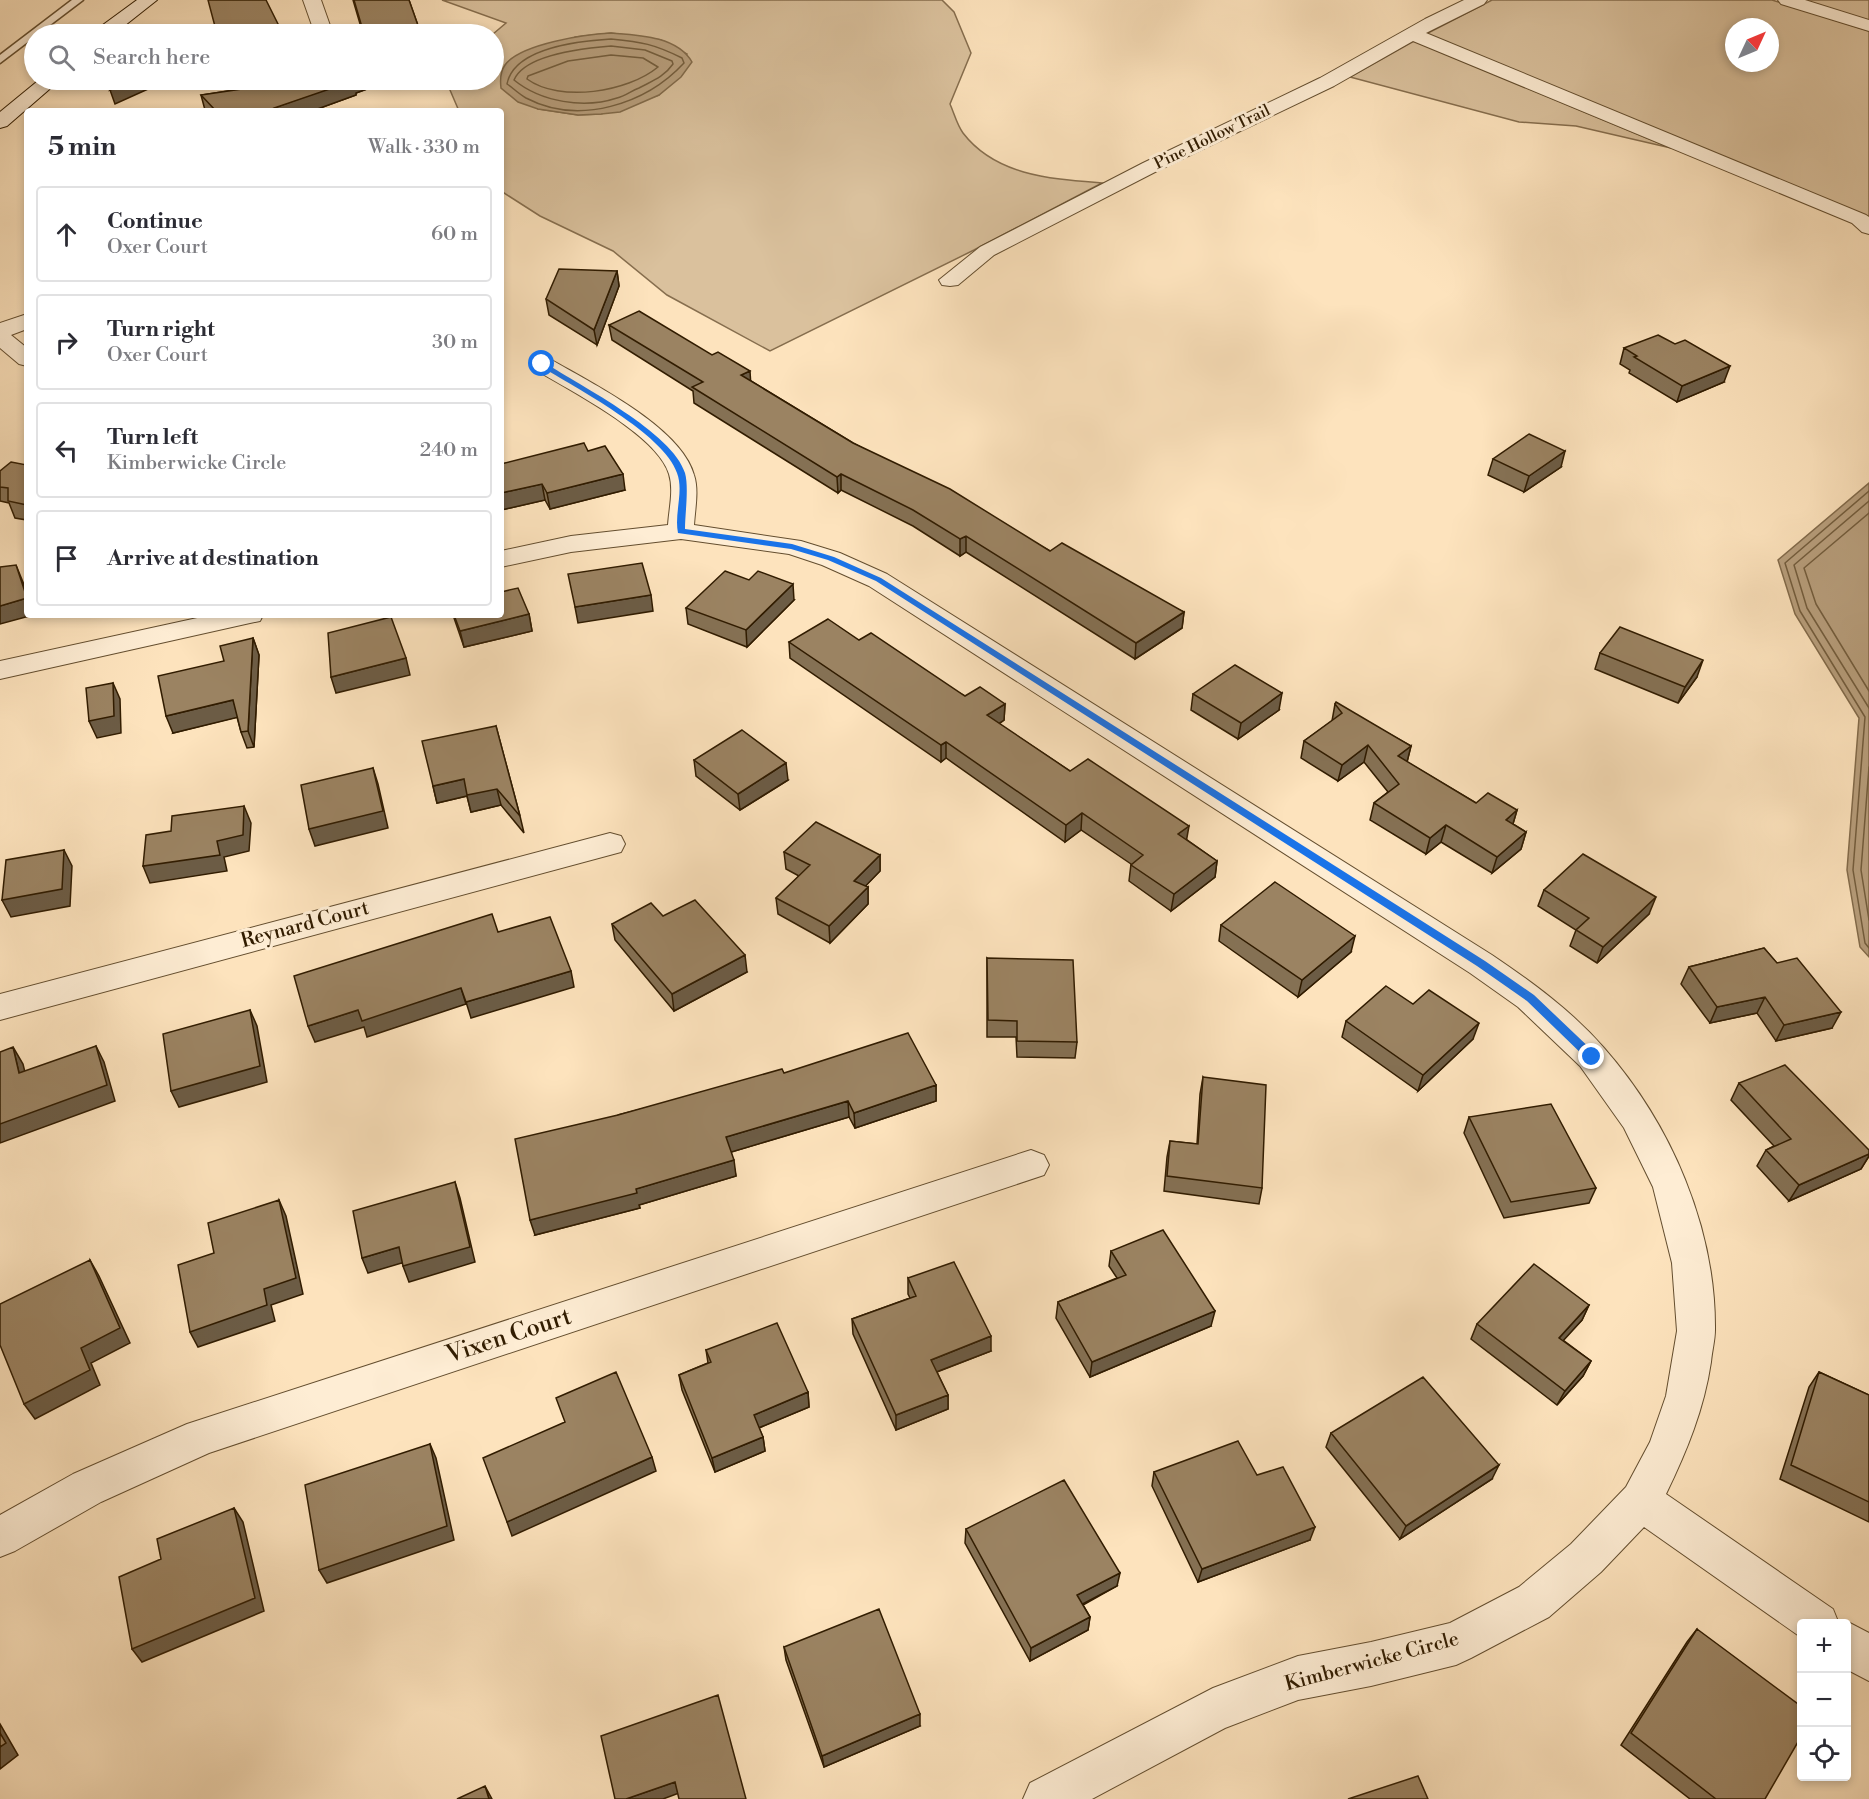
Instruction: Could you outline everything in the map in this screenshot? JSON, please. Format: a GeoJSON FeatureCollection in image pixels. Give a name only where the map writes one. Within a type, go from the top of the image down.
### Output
{"type":"FeatureCollection","features":[{"type":"Feature","properties":{"kind":"main road"},"geometry":{"type":"LineString","coordinates":[[116,24],[148,0]]}},
{"type":"Feature","properties":{"kind":"main road"},"geometry":{"type":"LineString","coordinates":[[0,122],[38,90]]}},
{"type":"Feature","properties":{"kind":"street"},"geometry":{"type":"LineString","coordinates":[[312,0],[320,24]]}},
{"type":"Feature","properties":{"kind":"street","name":"Pine Hollow Trail"},"geometry":{"type":"LineString","coordinates":[[950,280],[987,251],[1150,167],[1327,82],[1478,0]]}},
{"type":"Feature","properties":{"kind":"street"},"geometry":{"type":"LineString","coordinates":[[1788,0],[1869,26]]}},
{"type":"Feature","properties":{"kind":"street"},"geometry":{"type":"LineString","coordinates":[[1412,34],[1859,219],[1869,228]]}},
{"type":"Feature","properties":{"kind":"street"},"geometry":{"type":"LineString","coordinates":[[0,331],[24,322]]}},
{"type":"Feature","properties":{"kind":"street"},"geometry":{"type":"LineString","coordinates":[[0,337],[24,357]]}},
{"type":"Feature","properties":{"kind":"street"},"geometry":{"type":"LineString","coordinates":[[542,364],[654,435],[671,454],[682,474],[681,531]]}},
{"type":"Feature","properties":{"kind":"street","name":"Kimberwicke Circle"},"geometry":{"type":"LineString","coordinates":[[504,558],[571,544],[681,531],[792,547],[831,559],[878,579],[1481,964],[1530,998],[1592,1057],[1637,1119],[1666,1177],[1691,1263],[1695,1331],[1686,1396],[1668,1448],[1641,1501],[1586,1558],[1534,1602],[1456,1643],[1371,1664],[1298,1678],[1213,1710],[1046,1799]]}},
{"type":"Feature","properties":{"kind":"street"},"geometry":{"type":"LineString","coordinates":[[0,670],[236,618]]}},
{"type":"Feature","properties":{"kind":"street","name":"Reynard Court"},"geometry":{"type":"LineString","coordinates":[[0,1007],[610,844]]}},
{"type":"Feature","properties":{"kind":"street","name":"Vixen Court"},"geometry":{"type":"LineString","coordinates":[[0,1537],[87,1488],[201,1437],[1031,1165]]}},
{"type":"Feature","properties":{"kind":"street"},"geometry":{"type":"LineString","coordinates":[[1641,1501],[1812,1619]]}},
{"type":"Feature","properties":{"kind":"street"},"geometry":{"type":"LineString","coordinates":[[1851,1646],[1869,1659]]}},
{"type":"Feature","properties":{"kind":"lane"},"geometry":{"type":"LineString","coordinates":[[47,24],[78,0]]}},
{"type":"Feature","properties":{"kind":"lane"},"geometry":{"type":"LineString","coordinates":[[0,60],[24,42]]}},
{"type":"Feature","properties":{"kind":"shaded area"},"geometry":{"type":"Polygon","coordinates":[[[442,0],[942,0],[954,12],[971,53],[950,104],[963,133],[976,147],[1008,167],[1045,177],[1102,183],[974,250],[770,351],[667,295],[613,251],[540,216],[504,193],[504,108],[458,108],[450,90],[504,90],[504,25],[506,23],[442,0]],[[611,33],[575,37],[538,109],[578,115],[601,114],[659,95],[687,54],[661,40],[611,33]]]}},
{"type":"Feature","properties":{"kind":"shaded area"},"geometry":{"type":"Polygon","coordinates":[[[1492,0],[1772,0],[1869,31],[1869,217],[1426,34],[1492,0]]]}},
{"type":"Feature","properties":{"kind":"shaded area"},"geometry":{"type":"Polygon","coordinates":[[[1803,0],[1869,0],[1869,21],[1803,0]]]}},
{"type":"Feature","properties":{"kind":"shaded area"},"geometry":{"type":"Polygon","coordinates":[[[1414,41],[1671,148],[1576,126],[1519,122],[1350,77],[1414,41]]]}},
{"type":"Feature","properties":{"kind":"water"},"geometry":{"type":"Polygon","coordinates":[[[611,33],[656,38],[677,47],[692,62],[681,77],[659,95],[620,112],[578,115],[538,109],[518,102],[503,90],[504,67],[513,58],[539,46],[586,35],[611,33]]]}},
{"type":"Feature","properties":{"kind":"water"},"geometry":{"type":"Polygon","coordinates":[[[1869,483],[1869,957],[1860,947],[1847,870],[1859,718],[1795,614],[1778,560],[1869,483]]]}},
{"type":"Feature","properties":{"kind":"building"},"geometry":{"type":"Polygon","coordinates":[[[208,0],[266,0],[278,24],[214,24],[208,0]]]}},
{"type":"Feature","properties":{"kind":"building"},"geometry":{"type":"Polygon","coordinates":[[[354,0],[409,0],[417,24],[361,24],[354,0]]]}},
{"type":"Feature","properties":{"kind":"building"},"geometry":{"type":"Polygon","coordinates":[[[235,90],[327,90],[274,108],[213,108],[201,95],[235,90]]]}},
{"type":"Feature","properties":{"kind":"building"},"geometry":{"type":"Polygon","coordinates":[[[559,269],[617,271],[594,330],[546,299],[559,269]]]}},
{"type":"Feature","properties":{"kind":"building"},"geometry":{"type":"Polygon","coordinates":[[[639,311],[712,355],[718,352],[750,371],[741,375],[853,443],[950,489],[1050,551],[1062,543],[1184,612],[1136,643],[966,536],[960,539],[913,510],[841,474],[837,477],[692,387],[703,382],[609,325],[639,311]]]}},
{"type":"Feature","properties":{"kind":"building"},"geometry":{"type":"Polygon","coordinates":[[[1658,335],[1675,344],[1685,340],[1730,366],[1682,386],[1634,357],[1637,356],[1624,348],[1658,335]]]}},
{"type":"Feature","properties":{"kind":"building"},"geometry":{"type":"Polygon","coordinates":[[[1529,434],[1565,451],[1529,476],[1493,459],[1529,434]]]}},
{"type":"Feature","properties":{"kind":"building"},"geometry":{"type":"Polygon","coordinates":[[[584,443],[588,451],[605,446],[623,474],[547,493],[542,484],[504,492],[504,463],[584,443]]]}},
{"type":"Feature","properties":{"kind":"building"},"geometry":{"type":"Polygon","coordinates":[[[11,462],[24,464],[24,504],[8,501],[8,488],[0,487],[0,471],[11,462]]]}},
{"type":"Feature","properties":{"kind":"building"},"geometry":{"type":"Polygon","coordinates":[[[642,563],[651,595],[575,607],[568,574],[642,563]]]}},
{"type":"Feature","properties":{"kind":"building"},"geometry":{"type":"Polygon","coordinates":[[[16,565],[24,589],[24,599],[0,606],[0,567],[16,565]]]}},
{"type":"Feature","properties":{"kind":"building"},"geometry":{"type":"Polygon","coordinates":[[[725,571],[749,580],[758,571],[793,584],[746,630],[686,608],[725,571]]]}},
{"type":"Feature","properties":{"kind":"building"},"geometry":{"type":"Polygon","coordinates":[[[518,588],[529,614],[460,631],[455,618],[504,618],[504,591],[518,588]]]}},
{"type":"Feature","properties":{"kind":"building"},"geometry":{"type":"Polygon","coordinates":[[[391,618],[406,658],[331,677],[328,633],[391,618]]]}},
{"type":"Feature","properties":{"kind":"building"},"geometry":{"type":"Polygon","coordinates":[[[828,619],[859,640],[871,633],[965,696],[980,687],[1005,704],[987,715],[1070,771],[1088,759],[1189,826],[1178,834],[1217,861],[1174,894],[1131,865],[1143,855],[1082,813],[1066,825],[946,742],[941,745],[789,642],[828,619]]]}},
{"type":"Feature","properties":{"kind":"building"},"geometry":{"type":"Polygon","coordinates":[[[1620,627],[1703,660],[1685,687],[1600,653],[1620,627]]]}},
{"type":"Feature","properties":{"kind":"building"},"geometry":{"type":"Polygon","coordinates":[[[253,638],[248,731],[241,732],[233,700],[166,716],[158,676],[224,661],[220,646],[253,638]]]}},
{"type":"Feature","properties":{"kind":"building"},"geometry":{"type":"Polygon","coordinates":[[[1235,665],[1282,693],[1241,723],[1193,694],[1235,665]]]}},
{"type":"Feature","properties":{"kind":"building"},"geometry":{"type":"Polygon","coordinates":[[[113,683],[114,716],[89,721],[86,688],[113,683]]]}},
{"type":"Feature","properties":{"kind":"building"},"geometry":{"type":"Polygon","coordinates":[[[1336,702],[1411,746],[1398,756],[1476,803],[1488,793],[1517,810],[1506,820],[1526,832],[1497,857],[1446,825],[1430,838],[1374,803],[1399,784],[1368,745],[1342,765],[1304,741],[1342,713],[1335,704],[1336,702]]]}},
{"type":"Feature","properties":{"kind":"building"},"geometry":{"type":"Polygon","coordinates":[[[496,726],[520,816],[497,789],[467,795],[464,779],[433,786],[422,741],[496,726]]]}},
{"type":"Feature","properties":{"kind":"building"},"geometry":{"type":"Polygon","coordinates":[[[742,730],[786,763],[738,794],[694,760],[742,730]]]}},
{"type":"Feature","properties":{"kind":"building"},"geometry":{"type":"Polygon","coordinates":[[[373,768],[383,811],[309,829],[301,785],[373,768]]]}},
{"type":"Feature","properties":{"kind":"building"},"geometry":{"type":"Polygon","coordinates":[[[244,806],[243,835],[217,841],[220,855],[143,866],[146,835],[171,831],[172,816],[244,806]]]}},
{"type":"Feature","properties":{"kind":"building"},"geometry":{"type":"Polygon","coordinates":[[[816,822],[880,855],[854,881],[868,887],[829,926],[776,898],[810,865],[784,852],[816,822]]]}},
{"type":"Feature","properties":{"kind":"building"},"geometry":{"type":"Polygon","coordinates":[[[64,850],[62,889],[2,900],[6,860],[64,850]]]}},
{"type":"Feature","properties":{"kind":"building"},"geometry":{"type":"Polygon","coordinates":[[[1583,854],[1656,897],[1603,947],[1576,930],[1589,918],[1544,890],[1583,854]]]}},
{"type":"Feature","properties":{"kind":"building"},"geometry":{"type":"Polygon","coordinates":[[[1275,882],[1355,936],[1302,980],[1221,925],[1275,882]]]}},
{"type":"Feature","properties":{"kind":"building"},"geometry":{"type":"Polygon","coordinates":[[[695,900],[745,955],[672,994],[612,924],[651,903],[663,916],[695,900]]]}},
{"type":"Feature","properties":{"kind":"building"},"geometry":{"type":"Polygon","coordinates":[[[492,914],[498,932],[550,917],[571,971],[466,1002],[461,988],[362,1021],[358,1010],[308,1026],[294,976],[492,914]]]}},
{"type":"Feature","properties":{"kind":"building"},"geometry":{"type":"Polygon","coordinates":[[[1764,948],[1777,963],[1797,958],[1841,1012],[1784,1025],[1765,997],[1717,1007],[1689,967],[1764,948]]]}},
{"type":"Feature","properties":{"kind":"building"},"geometry":{"type":"Polygon","coordinates":[[[987,958],[1073,960],[1077,1042],[1017,1041],[1017,1021],[988,1020],[987,958]]]}},
{"type":"Feature","properties":{"kind":"building"},"geometry":{"type":"Polygon","coordinates":[[[1386,986],[1413,1004],[1429,990],[1479,1023],[1423,1075],[1346,1021],[1386,986]]]}},
{"type":"Feature","properties":{"kind":"building"},"geometry":{"type":"Polygon","coordinates":[[[250,1010],[260,1066],[171,1091],[163,1034],[250,1010]]]}},
{"type":"Feature","properties":{"kind":"building"},"geometry":{"type":"Polygon","coordinates":[[[908,1033],[936,1085],[854,1113],[848,1101],[726,1137],[734,1160],[636,1189],[637,1193],[530,1220],[515,1139],[618,1115],[782,1069],[784,1073],[908,1033]]]}},
{"type":"Feature","properties":{"kind":"building"},"geometry":{"type":"Polygon","coordinates":[[[96,1046],[107,1085],[0,1124],[0,1052],[13,1047],[19,1073],[96,1046]]]}},
{"type":"Feature","properties":{"kind":"building"},"geometry":{"type":"Polygon","coordinates":[[[1785,1065],[1869,1150],[1869,1154],[1799,1185],[1766,1150],[1791,1139],[1739,1083],[1785,1065]]]}},
{"type":"Feature","properties":{"kind":"building"},"geometry":{"type":"Polygon","coordinates":[[[1203,1077],[1266,1085],[1262,1188],[1167,1176],[1170,1141],[1198,1144],[1203,1077]]]}},
{"type":"Feature","properties":{"kind":"building"},"geometry":{"type":"Polygon","coordinates":[[[1551,1104],[1596,1188],[1511,1202],[1469,1117],[1551,1104]]]}},
{"type":"Feature","properties":{"kind":"building"},"geometry":{"type":"Polygon","coordinates":[[[455,1182],[470,1247],[403,1266],[399,1247],[362,1258],[353,1211],[455,1182]]]}},
{"type":"Feature","properties":{"kind":"building"},"geometry":{"type":"Polygon","coordinates":[[[279,1200],[296,1278],[264,1289],[267,1305],[190,1332],[178,1265],[214,1253],[208,1223],[279,1200]]]}},
{"type":"Feature","properties":{"kind":"building"},"geometry":{"type":"Polygon","coordinates":[[[1163,1230],[1215,1311],[1092,1362],[1058,1302],[1126,1275],[1111,1251],[1163,1230]]]}},
{"type":"Feature","properties":{"kind":"building"},"geometry":{"type":"Polygon","coordinates":[[[90,1260],[120,1328],[81,1348],[90,1370],[24,1404],[0,1345],[0,1304],[90,1260]]]}},
{"type":"Feature","properties":{"kind":"building"},"geometry":{"type":"Polygon","coordinates":[[[954,1262],[991,1336],[931,1360],[948,1395],[896,1415],[852,1319],[916,1296],[908,1278],[954,1262]]]}},
{"type":"Feature","properties":{"kind":"building"},"geometry":{"type":"Polygon","coordinates":[[[1534,1264],[1589,1305],[1559,1338],[1591,1361],[1565,1391],[1477,1324],[1534,1264]]]}},
{"type":"Feature","properties":{"kind":"building"},"geometry":{"type":"Polygon","coordinates":[[[777,1323],[808,1392],[754,1415],[763,1437],[712,1458],[679,1375],[711,1362],[706,1350],[777,1323]]]}},
{"type":"Feature","properties":{"kind":"building"},"geometry":{"type":"Polygon","coordinates":[[[616,1372],[652,1457],[507,1522],[483,1458],[565,1422],[556,1398],[616,1372]]]}},
{"type":"Feature","properties":{"kind":"building"},"geometry":{"type":"Polygon","coordinates":[[[1819,1372],[1869,1395],[1869,1502],[1791,1465],[1819,1372]]]}},
{"type":"Feature","properties":{"kind":"building"},"geometry":{"type":"Polygon","coordinates":[[[1423,1377],[1499,1465],[1406,1526],[1331,1433],[1423,1377]]]}},
{"type":"Feature","properties":{"kind":"building"},"geometry":{"type":"Polygon","coordinates":[[[1238,1441],[1257,1475],[1283,1467],[1315,1527],[1202,1569],[1154,1472],[1238,1441]]]}},
{"type":"Feature","properties":{"kind":"building"},"geometry":{"type":"Polygon","coordinates":[[[430,1444],[447,1526],[319,1570],[305,1485],[430,1444]]]}},
{"type":"Feature","properties":{"kind":"building"},"geometry":{"type":"Polygon","coordinates":[[[1064,1480],[1120,1573],[1077,1595],[1090,1617],[1031,1648],[966,1529],[1064,1480]]]}},
{"type":"Feature","properties":{"kind":"building"},"geometry":{"type":"Polygon","coordinates":[[[234,1508],[255,1598],[132,1649],[119,1577],[161,1559],[157,1539],[234,1508]]]}},
{"type":"Feature","properties":{"kind":"building"},"geometry":{"type":"Polygon","coordinates":[[[879,1609],[920,1714],[822,1756],[784,1647],[879,1609]]]}},
{"type":"Feature","properties":{"kind":"building"},"geometry":{"type":"Polygon","coordinates":[[[1697,1629],[1797,1703],[1797,1744],[1765,1799],[1716,1799],[1631,1733],[1697,1629]]]}},
{"type":"Feature","properties":{"kind":"building"},"geometry":{"type":"Polygon","coordinates":[[[718,1695],[746,1799],[679,1799],[675,1782],[626,1799],[615,1799],[601,1736],[718,1695]]]}},
{"type":"Feature","properties":{"kind":"building"},"geometry":{"type":"Polygon","coordinates":[[[0,1733],[6,1743],[0,1747],[0,1733]]]}},
{"type":"Feature","properties":{"kind":"building"},"geometry":{"type":"Polygon","coordinates":[[[1418,1776],[1428,1799],[1348,1799],[1418,1776]]]}},
{"type":"Feature","properties":{"kind":"building"},"geometry":{"type":"Polygon","coordinates":[[[485,1786],[489,1799],[457,1799],[485,1786]]]}},
{"type":"Feature","properties":{"kind":"route"},"geometry":{"type":"LineString","coordinates":[[542,364],[654,435],[671,454],[682,474],[681,531],[792,547],[831,559],[878,579],[1481,964],[1530,998],[1592,1057]]}}]}
